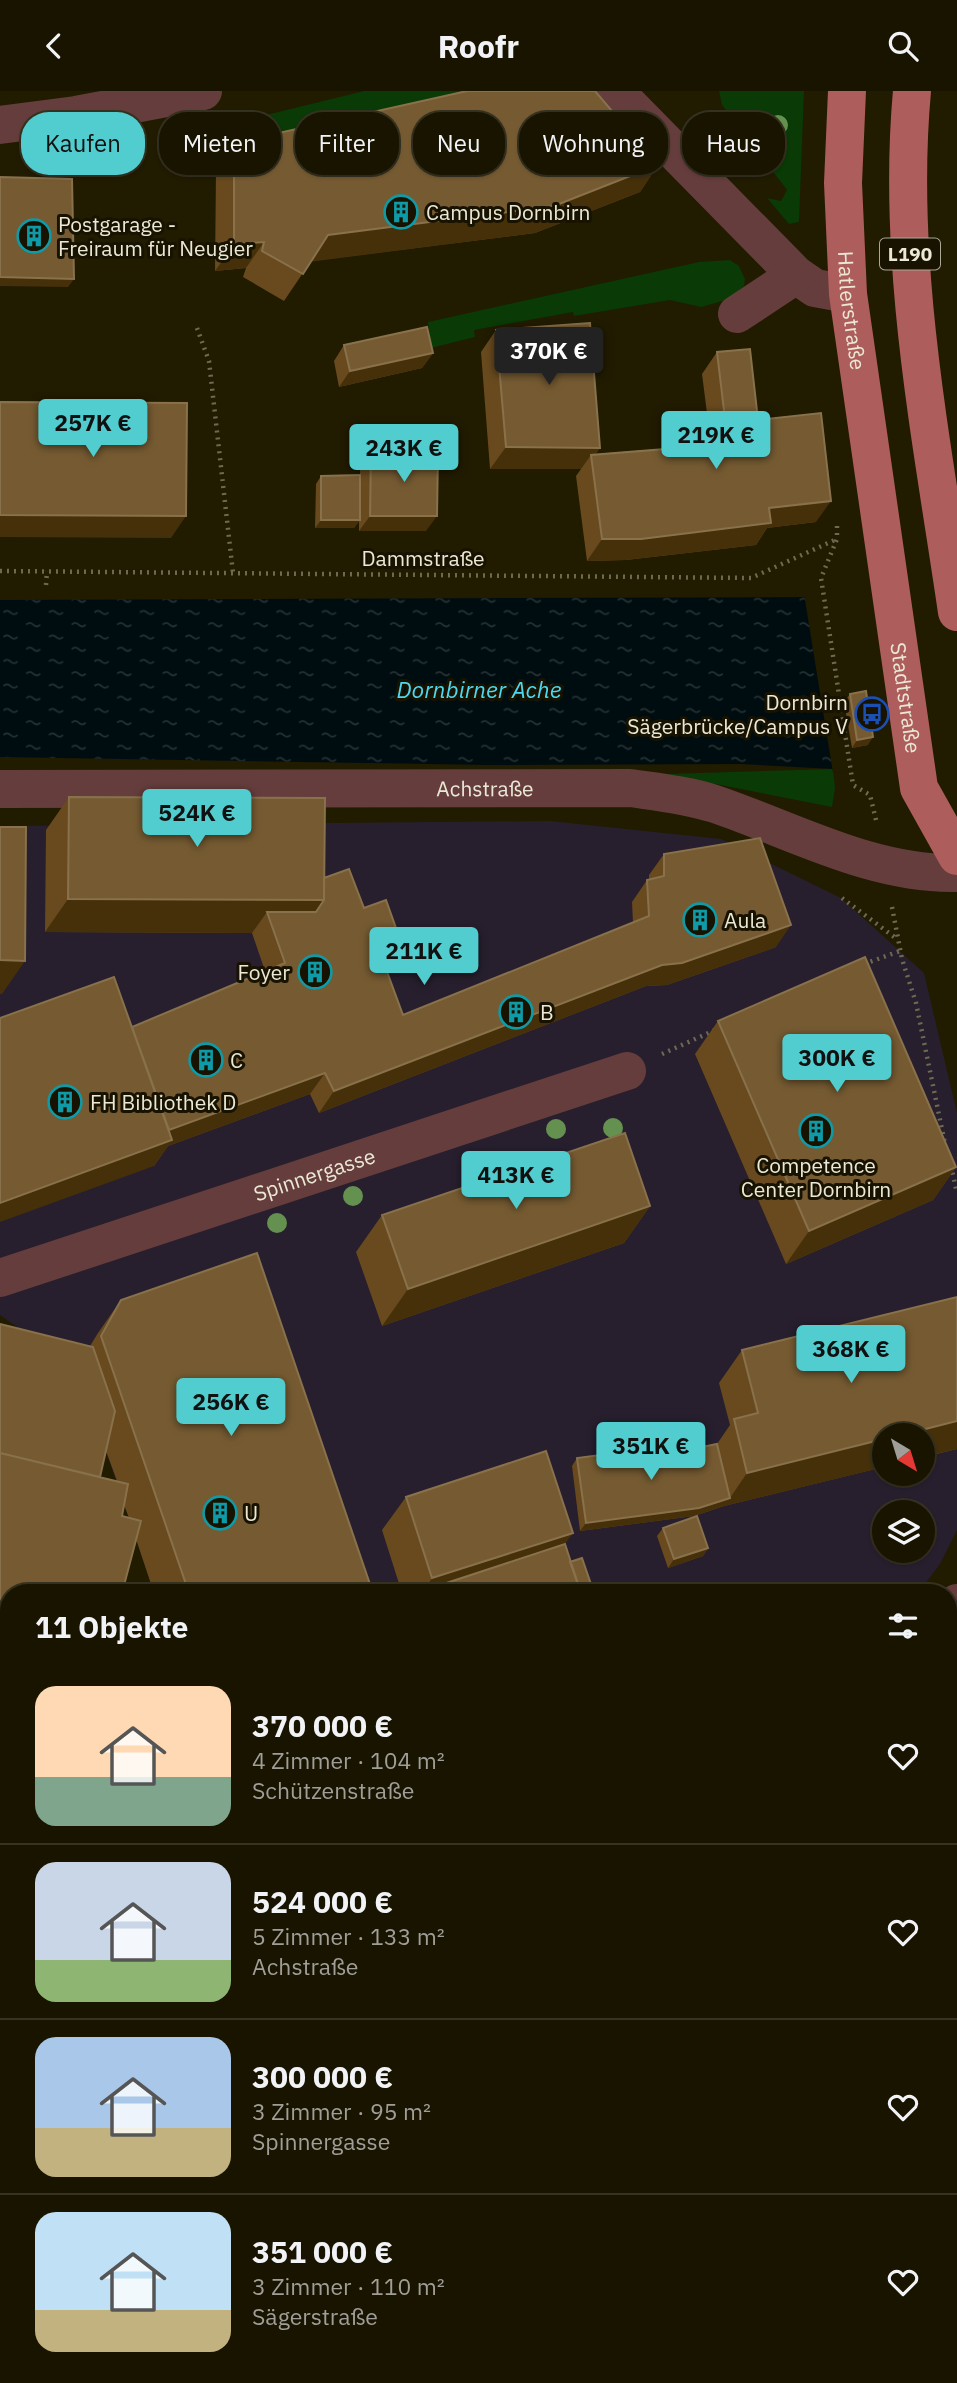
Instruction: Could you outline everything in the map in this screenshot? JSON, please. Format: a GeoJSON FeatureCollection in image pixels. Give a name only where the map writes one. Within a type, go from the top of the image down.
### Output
{"type":"FeatureCollection","features":[{"type":"Feature","properties":{"kind":"main road","name":"Hatlerstraße"},"geometry":{"type":"LineString","coordinates":[[846,91],[843,184],[848,294],[883,529]]}},
{"type":"Feature","properties":{"kind":"main road","name":"L190"},"geometry":{"type":"LineString","coordinates":[[912,91],[907,225],[957,612]]}},
{"type":"Feature","properties":{"kind":"main road","name":"Stadtstraße"},"geometry":{"type":"LineString","coordinates":[[883,529],[919,787],[957,856]]}},
{"type":"Feature","properties":{"kind":"street"},"geometry":{"type":"LineString","coordinates":[[0,125],[76,115],[203,91]]}},
{"type":"Feature","properties":{"kind":"street"},"geometry":{"type":"LineString","coordinates":[[615,91],[796,275],[815,288],[848,294]]}},
{"type":"Feature","properties":{"kind":"street"},"geometry":{"type":"LineString","coordinates":[[737,314],[796,275]]}},
{"type":"Feature","properties":{"kind":"street","name":"Achstraße"},"geometry":{"type":"LineString","coordinates":[[0,789],[630,788],[712,803],[886,867],[926,873],[957,873]]}},
{"type":"Feature","properties":{"kind":"street","name":"Spinnergasse"},"geometry":{"type":"LineString","coordinates":[[0,1278],[627,1071]]}},
{"type":"Feature","properties":{"kind":"path"},"geometry":{"type":"LineString","coordinates":[[197,328],[209,361],[233,573]]}},
{"type":"Feature","properties":{"kind":"path","name":"Dammstraße"},"geometry":{"type":"LineString","coordinates":[[0,571],[751,578],[836,539],[821,578],[853,785],[870,795],[886,867]]}},
{"type":"Feature","properties":{"kind":"path"},"geometry":{"type":"LineString","coordinates":[[46,585],[47,571]]}},
{"type":"Feature","properties":{"kind":"path"},"geometry":{"type":"LineString","coordinates":[[886,867],[900,951],[916,1003],[957,1193]]}},
{"type":"Feature","properties":{"kind":"path"},"geometry":{"type":"LineString","coordinates":[[851,969],[900,951]]}},
{"type":"Feature","properties":{"kind":"path"},"geometry":{"type":"LineString","coordinates":[[627,1071],[720,1027]]}},
{"type":"Feature","properties":{"kind":"shaded area"},"geometry":{"type":"Polygon","coordinates":[[[550,821],[721,839],[841,898],[924,973],[957,1113],[957,1530],[940,1564],[925,1584],[151,1584],[78,1369],[0,1315],[0,826],[550,821]]]}},
{"type":"Feature","properties":{"kind":"green space"},"geometry":{"type":"Polygon","coordinates":[[[364,91],[553,91],[462,112],[413,112],[413,123],[399,127],[399,112],[295,112],[295,151],[281,154],[281,112],[279,112],[364,91]]]}},
{"type":"Feature","properties":{"kind":"green space"},"geometry":{"type":"Polygon","coordinates":[[[719,91],[804,91],[799,222],[789,224],[767,198],[781,201],[787,190],[776,175],[785,175],[785,112],[727,112],[722,105],[719,91]]]}},
{"type":"Feature","properties":{"kind":"green space"},"geometry":{"type":"Polygon","coordinates":[[[730,260],[739,266],[745,279],[744,286],[730,299],[701,307],[670,300],[574,316],[573,312],[474,330],[475,337],[431,348],[428,322],[699,262],[730,260]]]}},
{"type":"Feature","properties":{"kind":"green space"},"geometry":{"type":"Polygon","coordinates":[[[833,769],[835,788],[832,807],[665,774],[833,769]]]}},
{"type":"Feature","properties":{"kind":"water","name":"Dornbirner Ache"},"geometry":{"type":"Polygon","coordinates":[[[957,569],[833,769],[740,764],[489,765],[0,757],[0,600],[804,597],[957,569]]]}},
{"type":"Feature","properties":{"kind":"pier"},"geometry":{"type":"Polygon","coordinates":[[[957,566],[957,757],[833,773],[804,594],[957,566]]]}},
{"type":"Feature","properties":{"kind":"building"},"geometry":{"type":"Polygon","coordinates":[[[467,91],[595,91],[613,112],[519,112],[519,175],[633,175],[554,206],[328,235],[303,274],[262,251],[264,242],[234,244],[234,175],[281,175],[281,133],[295,129],[295,175],[399,175],[399,112],[373,112],[467,91]]]}},
{"type":"Feature","properties":{"kind":"building","name":"Postgarage - Freiraum für Neugier"},"geometry":{"type":"Polygon","coordinates":[[[0,177],[72,179],[74,279],[0,277],[0,177]]]}},
{"type":"Feature","properties":{"kind":"building"},"geometry":{"type":"Polygon","coordinates":[[[590,323],[600,448],[506,447],[496,330],[590,323]]]}},
{"type":"Feature","properties":{"kind":"building"},"geometry":{"type":"Polygon","coordinates":[[[427,327],[433,353],[350,371],[344,345],[427,327]]]}},
{"type":"Feature","properties":{"kind":"building"},"geometry":{"type":"Polygon","coordinates":[[[750,349],[758,420],[821,413],[831,501],[769,508],[771,523],[641,539],[602,539],[591,455],[728,444],[717,352],[750,349]]]}},
{"type":"Feature","properties":{"kind":"building"},"geometry":{"type":"Polygon","coordinates":[[[0,402],[187,403],[186,516],[0,515],[0,402]]]}},
{"type":"Feature","properties":{"kind":"building"},"geometry":{"type":"Polygon","coordinates":[[[371,452],[438,452],[437,516],[370,516],[371,452]]]}},
{"type":"Feature","properties":{"kind":"building"},"geometry":{"type":"Polygon","coordinates":[[[360,475],[360,520],[321,520],[321,476],[360,475]]]}},
{"type":"Feature","properties":{"kind":"building"},"geometry":{"type":"Polygon","coordinates":[[[866,691],[873,737],[857,740],[850,694],[866,691]]]}},
{"type":"Feature","properties":{"kind":"building"},"geometry":{"type":"Polygon","coordinates":[[[69,797],[325,798],[324,900],[68,899],[69,797]]]}},
{"type":"Feature","properties":{"kind":"building"},"geometry":{"type":"Polygon","coordinates":[[[0,827],[26,827],[25,961],[0,960],[0,827]]]}},
{"type":"Feature","properties":{"kind":"building"},"geometry":{"type":"Polygon","coordinates":[[[760,838],[791,925],[682,963],[662,965],[334,1091],[325,1073],[169,1130],[132,1027],[285,963],[267,912],[316,912],[324,900],[324,878],[349,869],[364,908],[386,900],[397,931],[375,939],[403,1015],[649,916],[647,880],[664,876],[664,854],[760,838]]]}},
{"type":"Feature","properties":{"kind":"building","name":"Competence Center Dornbirn"},"geometry":{"type":"Polygon","coordinates":[[[865,957],[956,1167],[809,1231],[718,1021],[865,957]]]}},
{"type":"Feature","properties":{"kind":"building","name":"FH Bibliothek D"},"geometry":{"type":"Polygon","coordinates":[[[114,977],[172,1140],[0,1203],[0,1018],[114,977]]]}},
{"type":"Feature","properties":{"kind":"building"},"geometry":{"type":"Polygon","coordinates":[[[625,1133],[650,1206],[408,1289],[382,1215],[625,1133]]]}},
{"type":"Feature","properties":{"kind":"building","name":"U"},"geometry":{"type":"Polygon","coordinates":[[[257,1253],[370,1584],[186,1584],[101,1336],[121,1300],[257,1253]]]}},
{"type":"Feature","properties":{"kind":"building"},"geometry":{"type":"Polygon","coordinates":[[[957,1297],[957,1421],[935,1427],[935,1423],[872,1423],[872,1442],[747,1473],[734,1419],[758,1413],[742,1350],[957,1297]]]}},
{"type":"Feature","properties":{"kind":"building"},"geometry":{"type":"Polygon","coordinates":[[[0,1324],[93,1347],[115,1411],[100,1477],[0,1453],[0,1324]]]}},
{"type":"Feature","properties":{"kind":"building"},"geometry":{"type":"Polygon","coordinates":[[[691,1443],[692,1449],[717,1444],[730,1498],[699,1508],[586,1523],[577,1458],[691,1443]]]}},
{"type":"Feature","properties":{"kind":"building"},"geometry":{"type":"Polygon","coordinates":[[[546,1451],[573,1533],[432,1578],[406,1497],[546,1451]]]}},
{"type":"Feature","properties":{"kind":"building"},"geometry":{"type":"Polygon","coordinates":[[[0,1453],[128,1484],[122,1516],[141,1521],[124,1584],[0,1584],[0,1453]]]}},
{"type":"Feature","properties":{"kind":"building"},"geometry":{"type":"Polygon","coordinates":[[[697,1516],[708,1548],[674,1559],[663,1528],[697,1516]]]}},
{"type":"Feature","properties":{"kind":"building"},"geometry":{"type":"Polygon","coordinates":[[[565,1544],[578,1584],[443,1584],[565,1544]]]}},
{"type":"Feature","properties":{"kind":"building"},"geometry":{"type":"Polygon","coordinates":[[[582,1558],[591,1584],[578,1584],[570,1562],[582,1558]]]}},
{"type":"Feature","properties":{"kind":"place","name":"Campus Dornbirn"},"geometry":{"type":"Point","coordinates":[401,212]}},
{"type":"Feature","properties":{"kind":"place","name":"Postgarage - Freiraum für Neugier"},"geometry":{"type":"Point","coordinates":[34,236]}},
{"type":"Feature","properties":{"kind":"place","name":"Dornbirn Sägerbrücke/Campus V"},"geometry":{"type":"Point","coordinates":[872,714]}},
{"type":"Feature","properties":{"kind":"place","name":"Aula"},"geometry":{"type":"Point","coordinates":[700,920]}},
{"type":"Feature","properties":{"kind":"place","name":"Foyer"},"geometry":{"type":"Point","coordinates":[315,972]}},
{"type":"Feature","properties":{"kind":"place","name":"B"},"geometry":{"type":"Point","coordinates":[516,1012]}},
{"type":"Feature","properties":{"kind":"place","name":"C"},"geometry":{"type":"Point","coordinates":[206,1060]}},
{"type":"Feature","properties":{"kind":"place","name":"FH Bibliothek D"},"geometry":{"type":"Point","coordinates":[65,1102]}},
{"type":"Feature","properties":{"kind":"place","name":"Competence Center Dornbirn"},"geometry":{"type":"Point","coordinates":[816,1131]}},
{"type":"Feature","properties":{"kind":"place","name":"U"},"geometry":{"type":"Point","coordinates":[220,1513]}}]}
